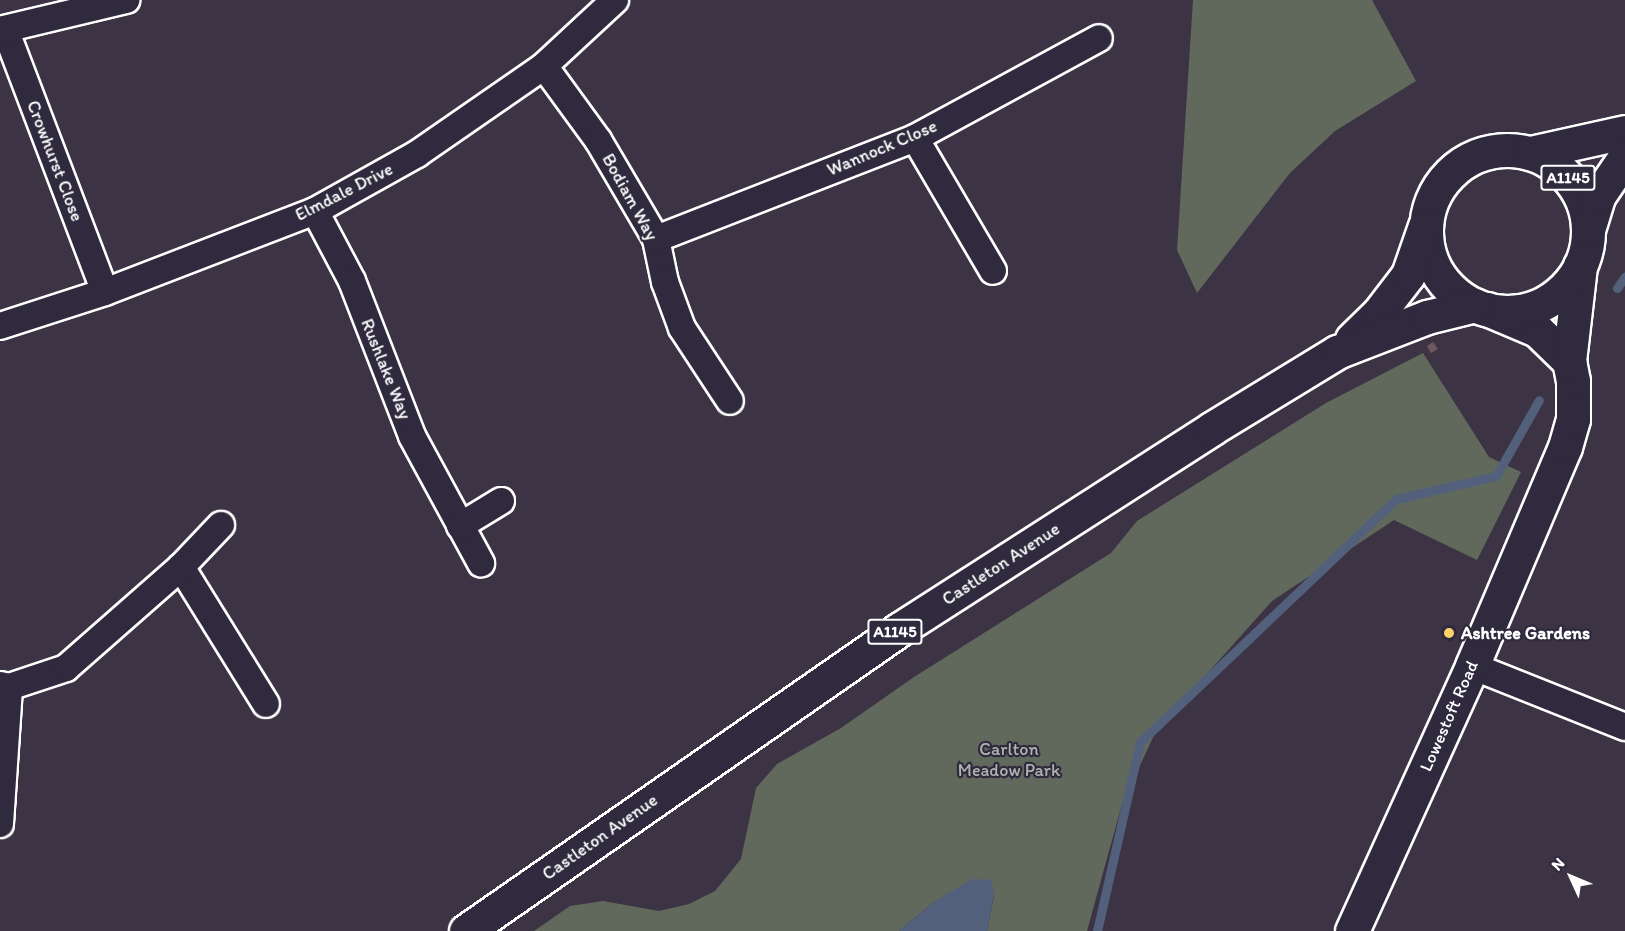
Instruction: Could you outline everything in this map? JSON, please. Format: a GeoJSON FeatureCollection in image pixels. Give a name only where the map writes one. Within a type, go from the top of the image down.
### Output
{"type":"FeatureCollection","features":[{"type":"Feature","properties":{"kind":"main road","name":"Castleton Avenue"},"geometry":{"type":"LineString","coordinates":[[466,931],[900,629],[1337,352],[1378,314],[1408,275],[1440,186],[1464,162],[1496,150],[1530,153],[1625,132]]}},
{"type":"Feature","properties":{"kind":"main road","name":"Castleton Avenue"},"geometry":{"type":"LineString","coordinates":[[1530,153],[1553,164],[1572,182],[1583,205],[1588,230]]}},
{"type":"Feature","properties":{"kind":"main road","name":"Castleton Avenue"},"geometry":{"type":"LineString","coordinates":[[1337,352],[1427,317],[1481,307],[1506,312],[1541,304],[1570,282],[1580,266],[1599,195],[1625,157]]}},
{"type":"Feature","properties":{"kind":"main road","name":"Castleton Avenue"},"geometry":{"type":"LineString","coordinates":[[1427,217],[1429,253],[1436,269],[1446,284],[1481,307]]}},
{"type":"Feature","properties":{"kind":"main road","name":"Lowestoft Road"},"geometry":{"type":"LineString","coordinates":[[1352,931],[1472,666],[1564,447],[1573,419],[1574,381],[1569,361],[1580,266]]}},
{"type":"Feature","properties":{"kind":"main road"},"geometry":{"type":"LineString","coordinates":[[1481,307],[1537,330],[1569,361]]}},
{"type":"Feature","properties":{"kind":"street","name":"Crowhurst Close"},"geometry":{"type":"LineString","coordinates":[[105,292],[2,29],[126,0]]}},
{"type":"Feature","properties":{"kind":"street","name":"Elmdale Drive"},"geometry":{"type":"LineString","coordinates":[[0,326],[105,292],[315,211],[417,154],[544,66],[615,0]]}},
{"type":"Feature","properties":{"kind":"street","name":"Wannock Close"},"geometry":{"type":"LineString","coordinates":[[656,239],[915,138],[1099,38]]}},
{"type":"Feature","properties":{"kind":"street","name":"Bodiam Way"},"geometry":{"type":"LineString","coordinates":[[544,66],[598,140],[656,239],[665,282],[682,328],[730,401]]}},
{"type":"Feature","properties":{"kind":"street"},"geometry":{"type":"LineString","coordinates":[[915,138],[993,271]]}},
{"type":"Feature","properties":{"kind":"street","name":"Rushlake Way"},"geometry":{"type":"LineString","coordinates":[[315,211],[352,281],[412,436],[481,563]]}},
{"type":"Feature","properties":{"kind":"street"},"geometry":{"type":"LineString","coordinates":[[460,526],[501,501]]}},
{"type":"Feature","properties":{"kind":"street"},"geometry":{"type":"LineString","coordinates":[[0,824],[4,686],[66,668],[181,567],[221,525]]}},
{"type":"Feature","properties":{"kind":"street"},"geometry":{"type":"LineString","coordinates":[[181,567],[266,704]]}},
{"type":"Feature","properties":{"kind":"street"},"geometry":{"type":"LineString","coordinates":[[1472,666],[1625,727]]}},
{"type":"Feature","properties":{"kind":"green space"},"geometry":{"type":"Polygon","coordinates":[[[1193,0],[1372,0],[1416,81],[1335,131],[1290,173],[1197,293],[1177,250],[1193,0]]]}},
{"type":"Feature","properties":{"kind":"green space","name":"Carlton Meadow Park"},"geometry":{"type":"Polygon","coordinates":[[[1423,353],[1489,457],[1521,472],[1477,560],[1394,520],[1272,601],[1156,731],[1122,804],[1087,931],[987,931],[994,895],[935,901],[899,931],[534,931],[570,906],[603,901],[659,911],[689,904],[715,891],[741,859],[756,788],[777,764],[841,728],[914,677],[1111,553],[1137,521],[1326,403],[1423,353]]]}},
{"type":"Feature","properties":{"kind":"water"},"geometry":{"type":"Polygon","coordinates":[[[972,879],[991,880],[994,894],[987,931],[899,931],[935,901],[972,879]]]}},
{"type":"Feature","properties":{"kind":"building"},"geometry":{"type":"Polygon","coordinates":[[[1433,342],[1438,349],[1431,353],[1427,346],[1433,342]]]}},
{"type":"Feature","properties":{"kind":"waterway"},"geometry":{"type":"LineString","coordinates":[[1617,288],[1625,276]]}},
{"type":"Feature","properties":{"kind":"waterway"},"geometry":{"type":"LineString","coordinates":[[1097,931],[1140,742],[1396,499],[1496,476],[1539,400]]}},
{"type":"Feature","properties":{"kind":"place","name":"Ashtree Gardens"},"geometry":{"type":"Point","coordinates":[1449,633]}}]}
